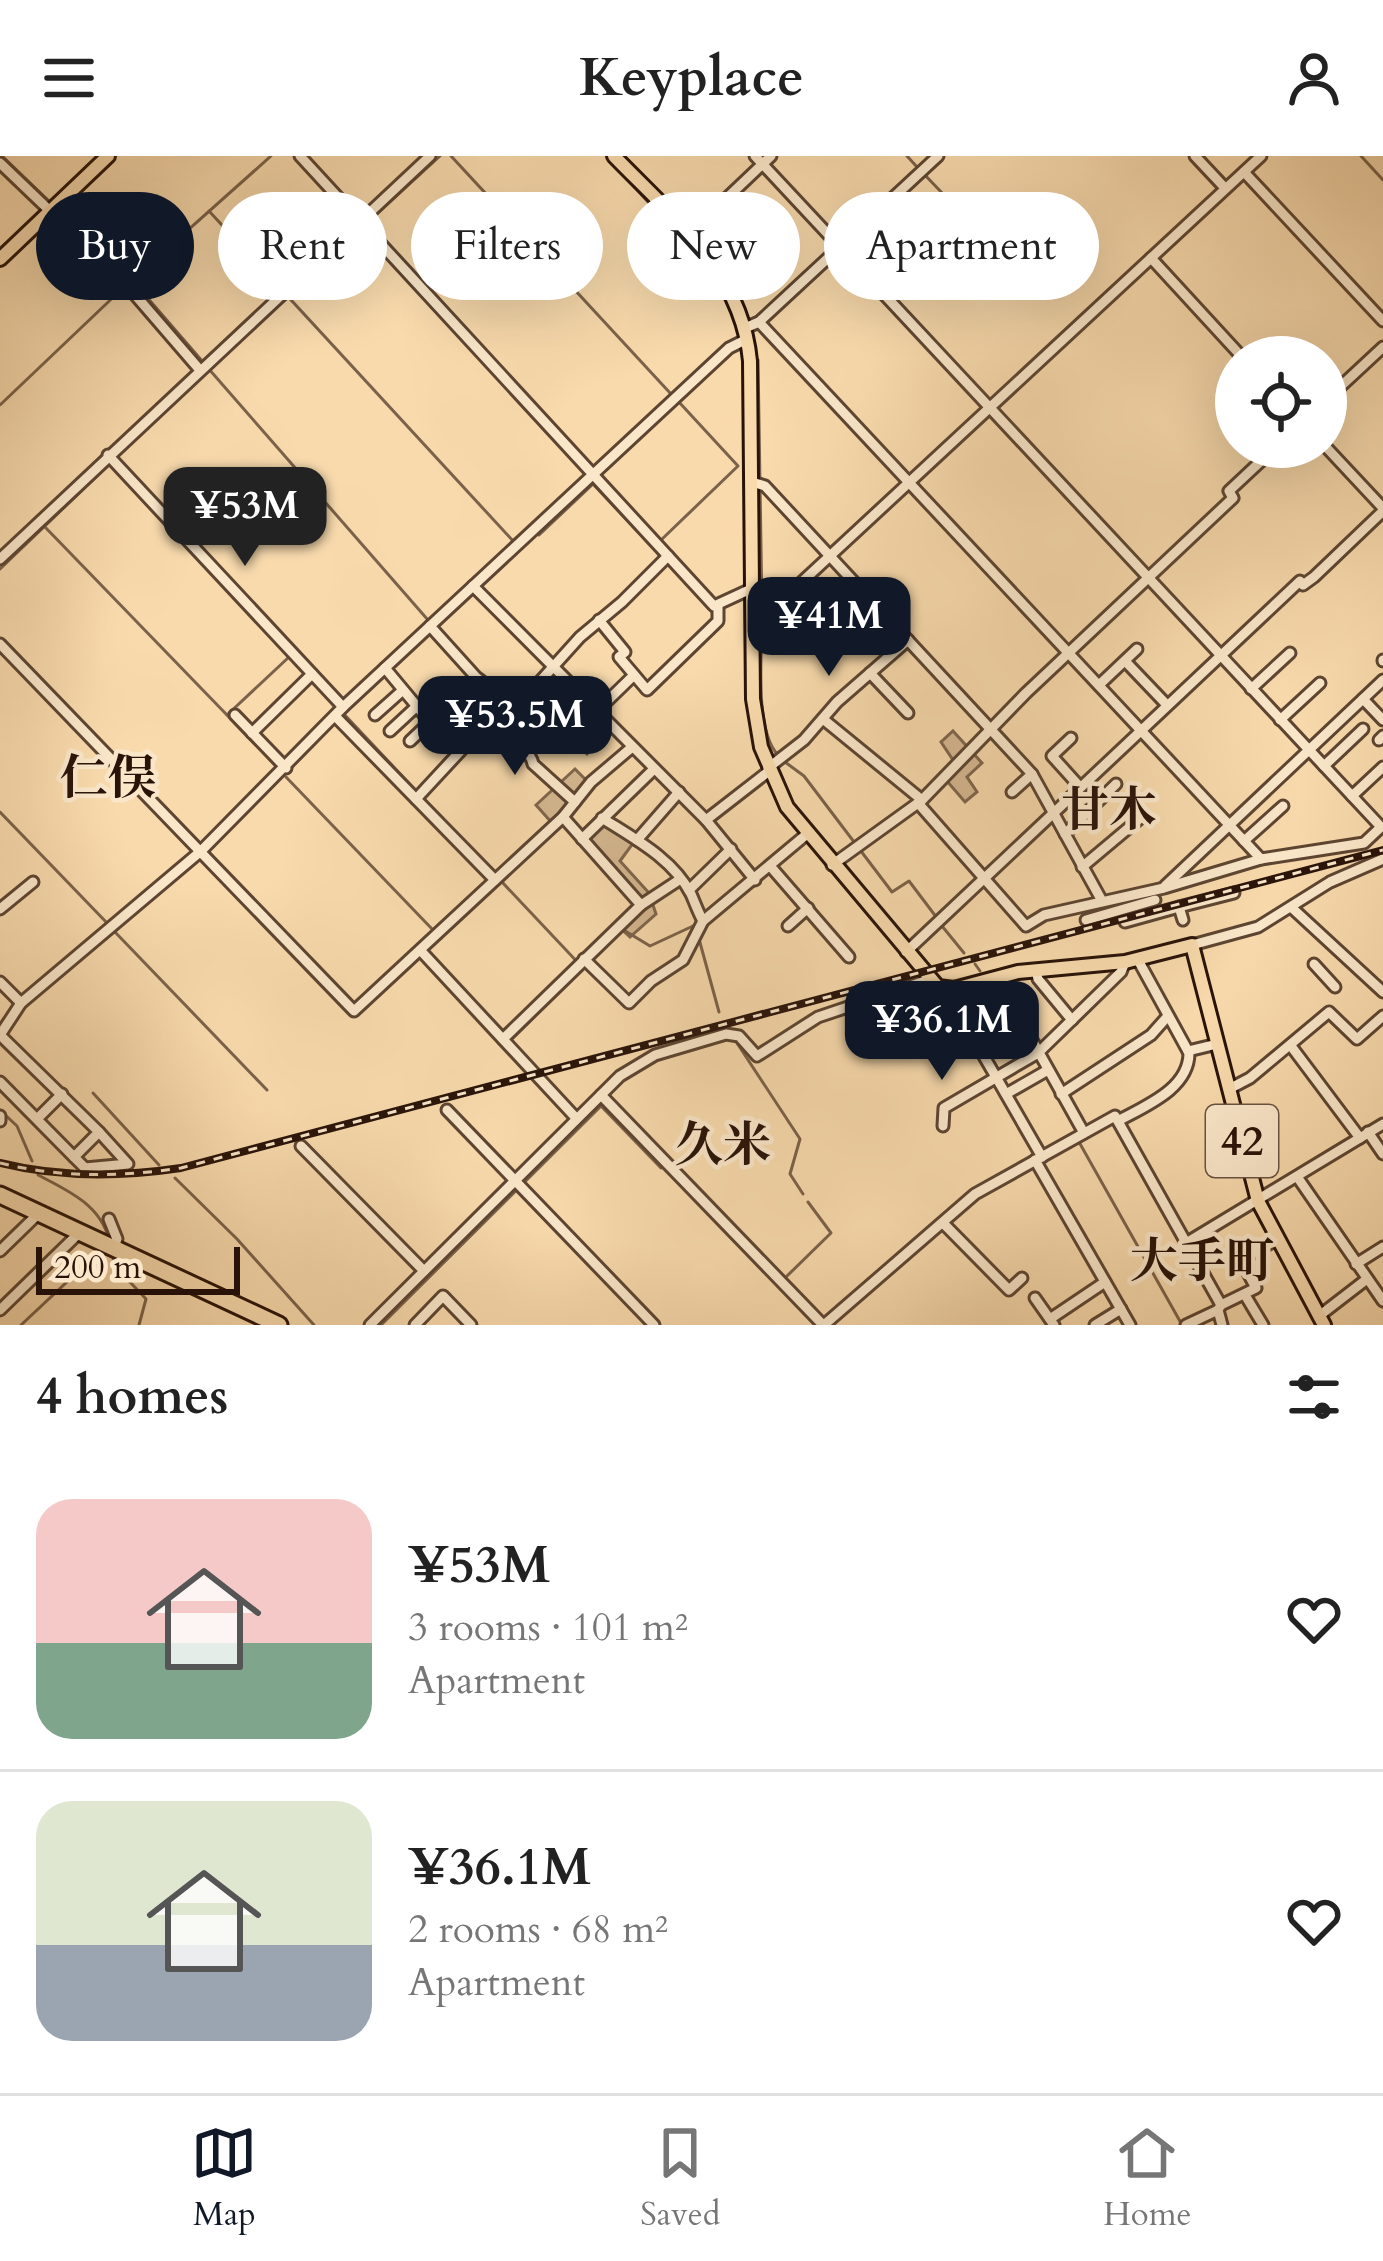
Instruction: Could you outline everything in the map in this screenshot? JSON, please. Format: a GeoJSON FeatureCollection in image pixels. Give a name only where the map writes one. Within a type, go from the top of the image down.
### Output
{"type":"FeatureCollection","features":[{"type":"Feature","properties":{"kind":"highway"},"geometry":{"type":"LineString","coordinates":[[0,1196],[279,1325]]}},
{"type":"Feature","properties":{"kind":"main road"},"geometry":{"type":"LineString","coordinates":[[69,192],[108,156]]}},
{"type":"Feature","properties":{"kind":"main road"},"geometry":{"type":"LineString","coordinates":[[614,156],[649,192]]}},
{"type":"Feature","properties":{"kind":"main road"},"geometry":{"type":"LineString","coordinates":[[0,259],[36,224]]}},
{"type":"Feature","properties":{"kind":"main road"},"geometry":{"type":"LineString","coordinates":[[733,300],[746,334],[757,483],[755,716],[806,834],[928,980],[944,989],[1036,971],[1131,961],[1192,945]]}},
{"type":"Feature","properties":{"kind":"main road","name":"42"},"geometry":{"type":"LineString","coordinates":[[1192,945],[1258,1202],[1321,1321]]}},
{"type":"Feature","properties":{"kind":"street"},"geometry":{"type":"LineString","coordinates":[[300,156],[333,192]]}},
{"type":"Feature","properties":{"kind":"street"},"geometry":{"type":"LineString","coordinates":[[387,195],[430,156]]}},
{"type":"Feature","properties":{"kind":"street"},"geometry":{"type":"LineString","coordinates":[[899,192],[938,156]]}},
{"type":"Feature","properties":{"kind":"street"},"geometry":{"type":"LineString","coordinates":[[1195,156],[1225,188]]}},
{"type":"Feature","properties":{"kind":"street"},"geometry":{"type":"LineString","coordinates":[[759,619],[1261,156]]}},
{"type":"Feature","properties":{"kind":"street"},"geometry":{"type":"LineString","coordinates":[[730,192],[763,159],[824,230]]}},
{"type":"Feature","properties":{"kind":"street"},"geometry":{"type":"LineString","coordinates":[[0,163],[36,198]]}},
{"type":"Feature","properties":{"kind":"street"},"geometry":{"type":"LineString","coordinates":[[1244,172],[1383,321]]}},
{"type":"Feature","properties":{"kind":"street"},"geometry":{"type":"LineString","coordinates":[[387,251],[718,607],[718,621],[647,690],[619,657],[625,652],[599,620]]}},
{"type":"Feature","properties":{"kind":"street"},"geometry":{"type":"LineString","coordinates":[[1150,258],[1222,336]]}},
{"type":"Feature","properties":{"kind":"street"},"geometry":{"type":"LineString","coordinates":[[0,1082],[85,1168],[128,1164],[0,1035],[20,1004],[201,851],[339,711],[824,262]]}},
{"type":"Feature","properties":{"kind":"street"},"geometry":{"type":"LineString","coordinates":[[140,300],[203,365]]}},
{"type":"Feature","properties":{"kind":"street"},"geometry":{"type":"LineString","coordinates":[[0,559],[111,459],[273,300]]}},
{"type":"Feature","properties":{"kind":"street"},"geometry":{"type":"LineString","coordinates":[[823,719],[920,801],[1026,926],[1044,915],[1261,859],[1364,844],[1382,826],[888,300]]}},
{"type":"Feature","properties":{"kind":"street"},"geometry":{"type":"LineString","coordinates":[[759,322],[1261,859]]}},
{"type":"Feature","properties":{"kind":"street"},"geometry":{"type":"LineString","coordinates":[[1347,380],[1383,347]]}},
{"type":"Feature","properties":{"kind":"street"},"geometry":{"type":"LineString","coordinates":[[111,459],[416,799],[499,876]]}},
{"type":"Feature","properties":{"kind":"street"},"geometry":{"type":"LineString","coordinates":[[832,865],[920,801],[1068,652],[1233,498],[1229,490],[1253,468]]}},
{"type":"Feature","properties":{"kind":"street"},"geometry":{"type":"LineString","coordinates":[[906,952],[1139,730],[1300,581],[1303,585],[1314,577],[1383,509],[1345,468]]}},
{"type":"Feature","properties":{"kind":"street"},"geometry":{"type":"LineString","coordinates":[[757,483],[1032,774],[1102,901]]}},
{"type":"Feature","properties":{"kind":"street"},"geometry":{"type":"LineString","coordinates":[[430,626],[476,677],[516,708],[668,556]]}},
{"type":"Feature","properties":{"kind":"street"},"geometry":{"type":"LineString","coordinates":[[473,586],[706,820],[755,880]]}},
{"type":"Feature","properties":{"kind":"street"},"geometry":{"type":"LineString","coordinates":[[718,607],[753,588]]}},
{"type":"Feature","properties":{"kind":"street"},"geometry":{"type":"LineString","coordinates":[[706,820],[775,764],[908,640]]}},
{"type":"Feature","properties":{"kind":"street"},"geometry":{"type":"LineString","coordinates":[[0,644],[355,1011],[631,748]]}},
{"type":"Feature","properties":{"kind":"street"},"geometry":{"type":"LineString","coordinates":[[1100,686],[1137,649]]}},
{"type":"Feature","properties":{"kind":"street"},"geometry":{"type":"LineString","coordinates":[[1251,689],[1290,653]]}},
{"type":"Feature","properties":{"kind":"street"},"geometry":{"type":"LineString","coordinates":[[1125,661],[1167,705]]}},
{"type":"Feature","properties":{"kind":"street"},"geometry":{"type":"LineString","coordinates":[[385,668],[435,728],[458,710],[479,731]]}},
{"type":"Feature","properties":{"kind":"street"},"geometry":{"type":"LineString","coordinates":[[870,673],[908,713]]}},
{"type":"Feature","properties":{"kind":"street"},"geometry":{"type":"LineString","coordinates":[[596,712],[634,675]]}},
{"type":"Feature","properties":{"kind":"street"},"geometry":{"type":"LineString","coordinates":[[252,733],[309,676]]}},
{"type":"Feature","properties":{"kind":"street"},"geometry":{"type":"LineString","coordinates":[[1164,887],[1383,680]]}},
{"type":"Feature","properties":{"kind":"street"},"geometry":{"type":"LineString","coordinates":[[1280,720],[1320,683]]}},
{"type":"Feature","properties":{"kind":"street"},"geometry":{"type":"LineString","coordinates":[[376,715],[403,690]]}},
{"type":"Feature","properties":{"kind":"street"},"geometry":{"type":"LineString","coordinates":[[1363,699],[1383,720]]}},
{"type":"Feature","properties":{"kind":"street"},"geometry":{"type":"LineString","coordinates":[[416,799],[508,704]]}},
{"type":"Feature","properties":{"kind":"street"},"geometry":{"type":"LineString","coordinates":[[390,731],[417,706]]}},
{"type":"Feature","properties":{"kind":"street"},"geometry":{"type":"LineString","coordinates":[[235,715],[286,768]]}},
{"type":"Feature","properties":{"kind":"street"},"geometry":{"type":"LineString","coordinates":[[410,741],[430,722]]}},
{"type":"Feature","properties":{"kind":"street"},"geometry":{"type":"LineString","coordinates":[[490,722],[575,802]]}},
{"type":"Feature","properties":{"kind":"street"},"geometry":{"type":"LineString","coordinates":[[1324,766],[1363,729]]}},
{"type":"Feature","properties":{"kind":"street"},"geometry":{"type":"LineString","coordinates":[[1071,738],[1052,756],[1080,787]]}},
{"type":"Feature","properties":{"kind":"street"},"geometry":{"type":"LineString","coordinates":[[1352,796],[1383,767]]}},
{"type":"Feature","properties":{"kind":"street"},"geometry":{"type":"LineString","coordinates":[[582,839],[654,769]]}},
{"type":"Feature","properties":{"kind":"street"},"geometry":{"type":"LineString","coordinates":[[1012,793],[1032,774]]}},
{"type":"Feature","properties":{"kind":"street"},"geometry":{"type":"LineString","coordinates":[[1065,834],[1117,784]]}},
{"type":"Feature","properties":{"kind":"street"},"geometry":{"type":"LineString","coordinates":[[637,840],[679,792]]}},
{"type":"Feature","properties":{"kind":"street"},"geometry":{"type":"LineString","coordinates":[[1244,842],[1283,806]]}},
{"type":"Feature","properties":{"kind":"street"},"geometry":{"type":"LineString","coordinates":[[1082,867],[1144,815]]}},
{"type":"Feature","properties":{"kind":"street"},"geometry":{"type":"LineString","coordinates":[[563,817],[641,905]]}},
{"type":"Feature","properties":{"kind":"street"},"geometry":{"type":"LineString","coordinates":[[602,818],[669,865],[689,890],[699,929]]}},
{"type":"Feature","properties":{"kind":"street"},"geometry":{"type":"LineString","coordinates":[[584,964],[629,1003],[651,981],[675,969],[699,929],[806,834]]}},
{"type":"Feature","properties":{"kind":"street"},"geometry":{"type":"LineString","coordinates":[[1192,945],[1245,933],[1330,882],[1379,860],[1364,844]]}},
{"type":"Feature","properties":{"kind":"street"},"geometry":{"type":"LineString","coordinates":[[689,890],[731,849]]}},
{"type":"Feature","properties":{"kind":"street"},"geometry":{"type":"LineString","coordinates":[[771,867],[849,957]]}},
{"type":"Feature","properties":{"kind":"street"},"geometry":{"type":"LineString","coordinates":[[502,1039],[641,905],[679,880]]}},
{"type":"Feature","properties":{"kind":"street"},"geometry":{"type":"LineString","coordinates":[[0,909],[33,882]]}},
{"type":"Feature","properties":{"kind":"street"},"geometry":{"type":"LineString","coordinates":[[1086,920],[1180,912],[1234,893]]}},
{"type":"Feature","properties":{"kind":"street"},"geometry":{"type":"LineString","coordinates":[[1122,916],[1155,900]]}},
{"type":"Feature","properties":{"kind":"street"},"geometry":{"type":"LineString","coordinates":[[1291,907],[1383,992]]}},
{"type":"Feature","properties":{"kind":"street"},"geometry":{"type":"LineString","coordinates":[[788,926],[808,908]]}},
{"type":"Feature","properties":{"kind":"street"},"geometry":{"type":"LineString","coordinates":[[421,951],[576,1118]]}},
{"type":"Feature","properties":{"kind":"street"},"geometry":{"type":"LineString","coordinates":[[1314,964],[1331,983],[1347,959]]}},
{"type":"Feature","properties":{"kind":"street"},"geometry":{"type":"LineString","coordinates":[[943,1126],[944,1108],[1037,1054],[1131,961],[1188,1051],[1189,1066],[1180,1081],[1118,1121]]}},
{"type":"Feature","properties":{"kind":"street"},"geometry":{"type":"LineString","coordinates":[[1036,971],[1072,1020]]}},
{"type":"Feature","properties":{"kind":"street"},"geometry":{"type":"LineString","coordinates":[[370,1325],[635,1064],[726,1034],[739,1036],[757,1056],[818,1017],[928,980]]}},
{"type":"Feature","properties":{"kind":"street"},"geometry":{"type":"LineString","coordinates":[[0,982],[20,1004]]}},
{"type":"Feature","properties":{"kind":"street"},"geometry":{"type":"LineString","coordinates":[[944,989],[998,1079],[1130,1325]]}},
{"type":"Feature","properties":{"kind":"street"},"geometry":{"type":"LineString","coordinates":[[1229,1089],[1291,1046],[1329,1012],[1357,1039],[1383,1016]]}},
{"type":"Feature","properties":{"kind":"street"},"geometry":{"type":"LineString","coordinates":[[1018,1015],[1084,1133]]}},
{"type":"Feature","properties":{"kind":"street"},"geometry":{"type":"LineString","coordinates":[[1061,1094],[1151,1035],[1167,1016]]}},
{"type":"Feature","properties":{"kind":"street"},"geometry":{"type":"LineString","coordinates":[[1188,1051],[1217,1044]]}},
{"type":"Feature","properties":{"kind":"street"},"geometry":{"type":"LineString","coordinates":[[1291,1046],[1383,1154]]}},
{"type":"Feature","properties":{"kind":"street"},"geometry":{"type":"LineString","coordinates":[[1006,1094],[1048,1070]]}},
{"type":"Feature","properties":{"kind":"street"},"geometry":{"type":"LineString","coordinates":[[38,1118],[62,1094]]}},
{"type":"Feature","properties":{"kind":"street"},"geometry":{"type":"LineString","coordinates":[[601,1095],[824,1325],[975,1194],[1114,1116],[1186,1243],[1219,1307],[1222,1325]]}},
{"type":"Feature","properties":{"kind":"street"},"geometry":{"type":"LineString","coordinates":[[447,1110],[654,1325]]}},
{"type":"Feature","properties":{"kind":"street"},"geometry":{"type":"LineString","coordinates":[[1186,1243],[1383,1124]]}},
{"type":"Feature","properties":{"kind":"street"},"geometry":{"type":"LineString","coordinates":[[74,1157],[99,1132]]}},
{"type":"Feature","properties":{"kind":"street"},"geometry":{"type":"LineString","coordinates":[[301,1146],[424,1271]]}},
{"type":"Feature","properties":{"kind":"street"},"geometry":{"type":"LineString","coordinates":[[1298,1178],[1383,1301]]}},
{"type":"Feature","properties":{"kind":"street"},"geometry":{"type":"LineString","coordinates":[[0,1251],[38,1214]]}},
{"type":"Feature","properties":{"kind":"street"},"geometry":{"type":"LineString","coordinates":[[109,1219],[117,1239],[113,1249]]}},
{"type":"Feature","properties":{"kind":"street"},"geometry":{"type":"LineString","coordinates":[[943,1223],[1009,1290],[1022,1278]]}},
{"type":"Feature","properties":{"kind":"street"},"geometry":{"type":"LineString","coordinates":[[0,1310],[79,1233]]}},
{"type":"Feature","properties":{"kind":"street"},"geometry":{"type":"LineString","coordinates":[[1186,1325],[1256,1288],[1241,1260],[1276,1240]]}},
{"type":"Feature","properties":{"kind":"street"},"geometry":{"type":"LineString","coordinates":[[1356,1264],[1383,1246]]}},
{"type":"Feature","properties":{"kind":"street"},"geometry":{"type":"LineString","coordinates":[[1321,1321],[1367,1280]]}},
{"type":"Feature","properties":{"kind":"street"},"geometry":{"type":"LineString","coordinates":[[1035,1298],[1052,1322],[1106,1282]]}},
{"type":"Feature","properties":{"kind":"street"},"geometry":{"type":"LineString","coordinates":[[1245,1295],[1263,1325]]}},
{"type":"Feature","properties":{"kind":"street"},"geometry":{"type":"LineString","coordinates":[[416,1325],[443,1296],[471,1325]]}},
{"type":"Feature","properties":{"kind":"street"},"geometry":{"type":"LineString","coordinates":[[1095,1325],[1121,1309]]}},
{"type":"Feature","properties":{"kind":"street"},"geometry":{"type":"LineString","coordinates":[[382,1313],[392,1322]]}},
{"type":"Feature","properties":{"kind":"shaded area"},"geometry":{"type":"Polygon","coordinates":[[[563,711],[597,743],[587,754],[566,736],[552,745],[542,732],[563,711]]]}},
{"type":"Feature","properties":{"kind":"shaded area"},"geometry":{"type":"Polygon","coordinates":[[[953,731],[982,763],[967,777],[977,792],[965,802],[946,780],[957,766],[941,742],[953,731]]]}},
{"type":"Feature","properties":{"kind":"shaded area"},"geometry":{"type":"Polygon","coordinates":[[[575,769],[587,781],[552,823],[536,805],[575,769]]]}},
{"type":"Feature","properties":{"kind":"shaded area"},"geometry":{"type":"Polygon","coordinates":[[[603,822],[634,842],[620,861],[649,893],[656,914],[630,937],[616,924],[635,905],[581,845],[603,822]]]}},
{"type":"Feature","properties":{"kind":"waterway"},"geometry":{"type":"LineString","coordinates":[[2,156],[40,192]]}},
{"type":"Feature","properties":{"kind":"waterway"},"geometry":{"type":"LineString","coordinates":[[194,225],[271,156]]}},
{"type":"Feature","properties":{"kind":"waterway"},"geometry":{"type":"LineString","coordinates":[[387,205],[440,156]]}},
{"type":"Feature","properties":{"kind":"waterway"},"geometry":{"type":"LineString","coordinates":[[451,156],[671,394]]}},
{"type":"Feature","properties":{"kind":"waterway"},"geometry":{"type":"LineString","coordinates":[[907,156],[917,167]]}},
{"type":"Feature","properties":{"kind":"waterway"},"geometry":{"type":"LineString","coordinates":[[1361,156],[1383,180]]}},
{"type":"Feature","properties":{"kind":"waterway"},"geometry":{"type":"LineString","coordinates":[[620,171],[639,192]]}},
{"type":"Feature","properties":{"kind":"waterway"},"geometry":{"type":"LineString","coordinates":[[923,173],[941,192]]}},
{"type":"Feature","properties":{"kind":"waterway"},"geometry":{"type":"LineString","coordinates":[[209,211],[514,542]]}},
{"type":"Feature","properties":{"kind":"waterway"},"geometry":{"type":"LineString","coordinates":[[0,405],[110,300]]}},
{"type":"Feature","properties":{"kind":"waterway"},"geometry":{"type":"LineString","coordinates":[[149,300],[203,362]]}},
{"type":"Feature","properties":{"kind":"waterway"},"geometry":{"type":"LineString","coordinates":[[758,360],[762,609]]}},
{"type":"Feature","properties":{"kind":"waterway"},"geometry":{"type":"LineString","coordinates":[[208,368],[428,620]]}},
{"type":"Feature","properties":{"kind":"waterway"},"geometry":{"type":"LineString","coordinates":[[660,541],[738,466],[678,401]]}},
{"type":"Feature","properties":{"kind":"waterway"},"geometry":{"type":"LineString","coordinates":[[0,569],[146,429]]}},
{"type":"Feature","properties":{"kind":"waterway"},"geometry":{"type":"LineString","coordinates":[[539,535],[593,484],[652,547]]}},
{"type":"Feature","properties":{"kind":"waterway"},"geometry":{"type":"LineString","coordinates":[[44,526],[227,715],[289,657],[306,675]]}},
{"type":"Feature","properties":{"kind":"waterway"},"geometry":{"type":"LineString","coordinates":[[762,619],[762,710],[778,755]]}},
{"type":"Feature","properties":{"kind":"waterway"},"geometry":{"type":"LineString","coordinates":[[342,712],[583,968]]}},
{"type":"Feature","properties":{"kind":"waterway"},"geometry":{"type":"LineString","coordinates":[[227,715],[278,768]]}},
{"type":"Feature","properties":{"kind":"waterway"},"geometry":{"type":"LineString","coordinates":[[785,762],[804,776],[892,892],[909,881],[937,918]]}},
{"type":"Feature","properties":{"kind":"waterway"},"geometry":{"type":"LineString","coordinates":[[286,777],[433,930]]}},
{"type":"Feature","properties":{"kind":"waterway"},"geometry":{"type":"LineString","coordinates":[[0,812],[108,924]]}},
{"type":"Feature","properties":{"kind":"waterway"},"geometry":{"type":"LineString","coordinates":[[622,929],[650,946],[693,926],[695,930]]}},
{"type":"Feature","properties":{"kind":"waterway"},"geometry":{"type":"LineString","coordinates":[[942,926],[964,953]]}},
{"type":"Feature","properties":{"kind":"waterway"},"geometry":{"type":"LineString","coordinates":[[114,931],[267,1090]]}},
{"type":"Feature","properties":{"kind":"waterway"},"geometry":{"type":"LineString","coordinates":[[699,939],[719,1012]]}},
{"type":"Feature","properties":{"kind":"waterway"},"geometry":{"type":"LineString","coordinates":[[975,964],[980,971]]}},
{"type":"Feature","properties":{"kind":"waterway"},"geometry":{"type":"LineString","coordinates":[[513,1038],[582,970]]}},
{"type":"Feature","properties":{"kind":"waterway"},"geometry":{"type":"LineString","coordinates":[[995,988],[1013,1014]]}},
{"type":"Feature","properties":{"kind":"waterway"},"geometry":{"type":"LineString","coordinates":[[735,1040],[800,1139],[790,1174],[803,1194]]}},
{"type":"Feature","properties":{"kind":"waterway"},"geometry":{"type":"LineString","coordinates":[[93,1093],[159,1165]]}},
{"type":"Feature","properties":{"kind":"waterway"},"geometry":{"type":"LineString","coordinates":[[381,1325],[601,1106],[661,1168]]}},
{"type":"Feature","properties":{"kind":"waterway"},"geometry":{"type":"LineString","coordinates":[[0,1110],[17,1126],[32,1161]]}},
{"type":"Feature","properties":{"kind":"waterway"},"geometry":{"type":"LineString","coordinates":[[1079,1142],[1181,1323]]}},
{"type":"Feature","properties":{"kind":"waterway"},"geometry":{"type":"LineString","coordinates":[[38,1175],[91,1208],[109,1240]]}},
{"type":"Feature","properties":{"kind":"waterway"},"geometry":{"type":"LineString","coordinates":[[175,1178],[314,1325]]}},
{"type":"Feature","properties":{"kind":"waterway"},"geometry":{"type":"LineString","coordinates":[[787,1276],[831,1233],[808,1202]]}},
{"type":"Feature","properties":{"kind":"waterway"},"geometry":{"type":"LineString","coordinates":[[21,1325],[85,1265],[91,1268],[106,1254],[146,1299],[139,1325]]}},
{"type":"Feature","properties":{"kind":"railway"},"geometry":{"type":"LineString","coordinates":[[0,1163],[90,1175],[181,1168],[1383,850]]}},
{"type":"Feature","properties":{"kind":"district","name":"仁俣"},"geometry":{"type":"Point","coordinates":[108,778]}},
{"type":"Feature","properties":{"kind":"district","name":"甘木"},"geometry":{"type":"Point","coordinates":[1109,810]}},
{"type":"Feature","properties":{"kind":"district","name":"久米"},"geometry":{"type":"Point","coordinates":[723,1145]}},
{"type":"Feature","properties":{"kind":"district","name":"大手町"},"geometry":{"type":"Point","coordinates":[1202,1261]}}]}
